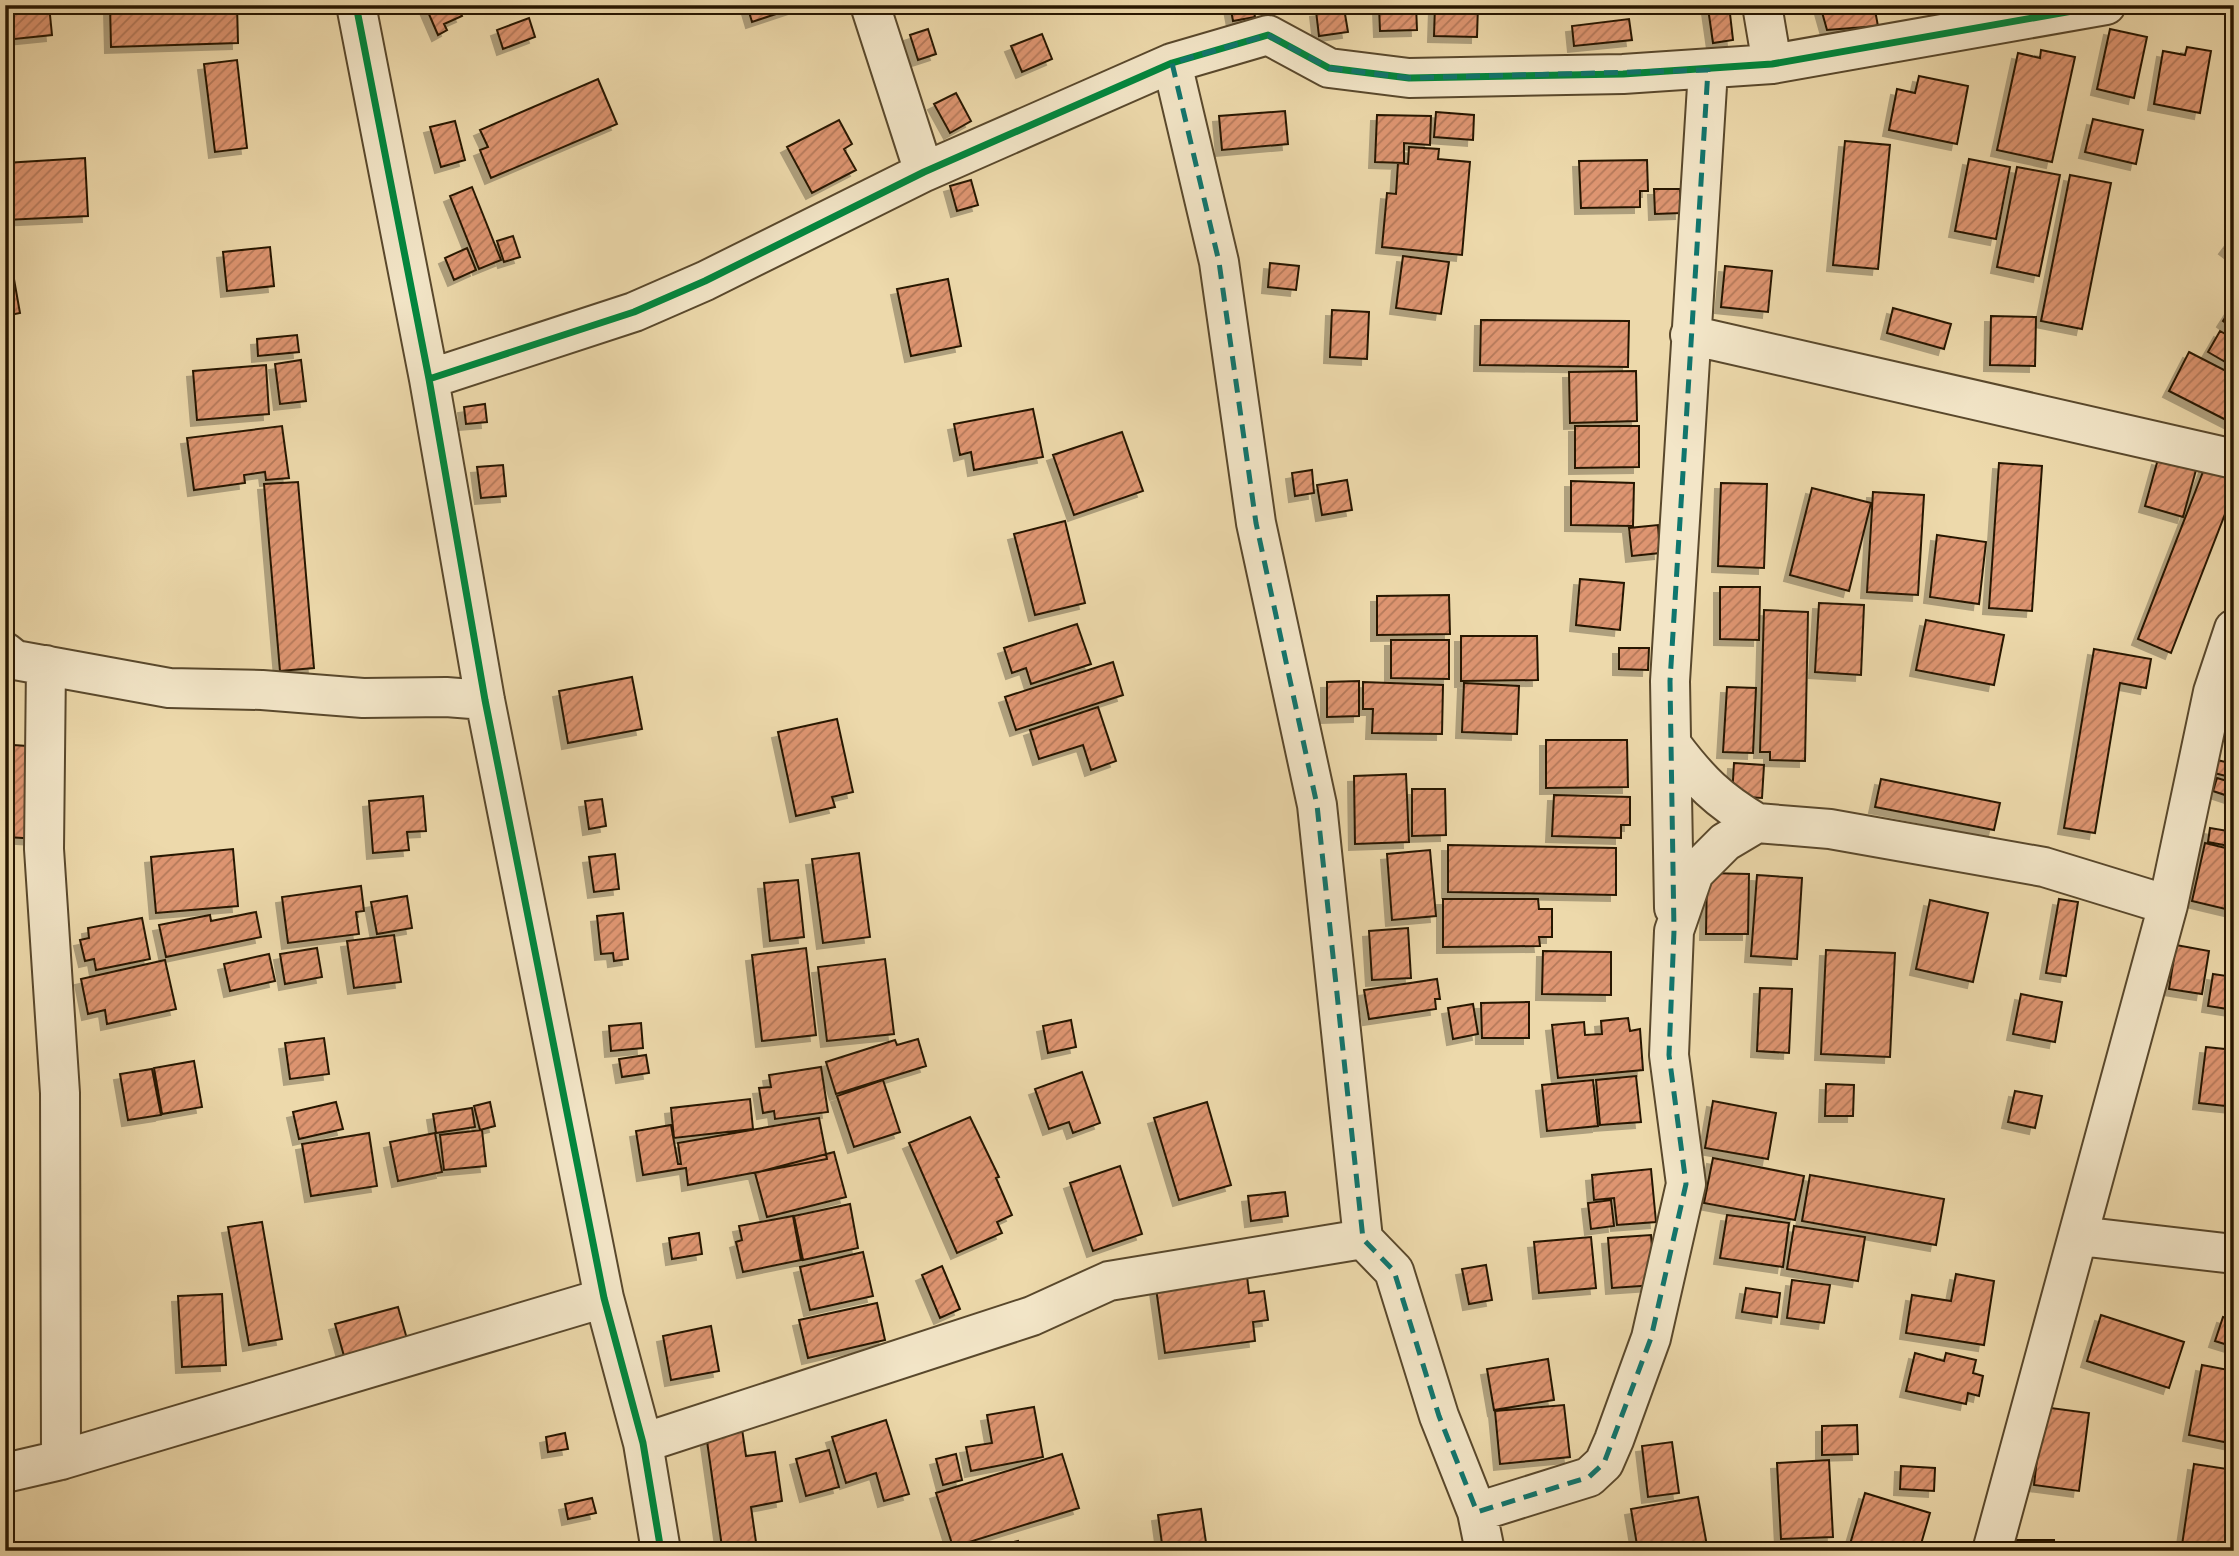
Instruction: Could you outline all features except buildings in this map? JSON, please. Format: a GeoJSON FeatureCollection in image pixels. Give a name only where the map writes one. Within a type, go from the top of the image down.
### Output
{"type":"FeatureCollection","features":[{"type":"Feature","properties":{"kind":"street"},"geometry":{"type":"LineString","coordinates":[[356,5],[429,379],[485,700],[604,1298],[643,1443],[661,1551]]}},
{"type":"Feature","properties":{"kind":"street"},"geometry":{"type":"LineString","coordinates":[[870,5],[924,172]]}},
{"type":"Feature","properties":{"kind":"street"},"geometry":{"type":"LineString","coordinates":[[1762,5],[1772,64]]}},
{"type":"Feature","properties":{"kind":"street"},"geometry":{"type":"LineString","coordinates":[[429,379],[634,312],[705,281],[924,172],[1172,64],[1264,20],[1329,68],[1409,78],[1708,70],[1772,64],[2106,5]]}},
{"type":"Feature","properties":{"kind":"street"},"geometry":{"type":"LineString","coordinates":[[1172,64],[1219,262],[1256,523],[1317,805],[1363,1239],[1394,1271],[1439,1416],[1477,1512],[1485,1551]]}},
{"type":"Feature","properties":{"kind":"street"},"geometry":{"type":"LineString","coordinates":[[1477,1512],[1589,1478],[1604,1463],[1651,1338],[1686,1184],[1669,1055],[1674,931],[1670,681],[1708,70]]}},
{"type":"Feature","properties":{"kind":"street"},"geometry":{"type":"LineString","coordinates":[[1690,334],[2234,459]]}},
{"type":"Feature","properties":{"kind":"street"},"geometry":{"type":"LineString","coordinates":[[1993,1551],[2168,905],[2213,692],[2234,629]]}},
{"type":"Feature","properties":{"kind":"street"},"geometry":{"type":"LineString","coordinates":[[5,653],[15,660],[169,688],[262,690],[363,698],[446,697],[485,700]]}},
{"type":"Feature","properties":{"kind":"street"},"geometry":{"type":"LineString","coordinates":[[46,666],[44,849],[60,1093],[61,1460]]}},
{"type":"Feature","properties":{"kind":"street"},"geometry":{"type":"LineString","coordinates":[[1672,745],[1700,782],[1723,803],[1757,823],[1830,829],[2044,867],[2168,905]]}},
{"type":"Feature","properties":{"kind":"street"},"geometry":{"type":"LineString","coordinates":[[1674,931],[1694,873],[1725,842],[1757,823]]}},
{"type":"Feature","properties":{"kind":"street"},"geometry":{"type":"LineString","coordinates":[[2079,1236],[2234,1254]]}},
{"type":"Feature","properties":{"kind":"street"},"geometry":{"type":"LineString","coordinates":[[643,1443],[1032,1316],[1108,1281],[1363,1239]]}},
{"type":"Feature","properties":{"kind":"street"},"geometry":{"type":"LineString","coordinates":[[5,1473],[61,1460],[604,1298]]}},
{"type":"Feature","properties":{"kind":"highlighted area"},"geometry":{"type":"Polygon","coordinates":[[[1268,35],[1329,68],[1409,78],[1708,70],[1670,681],[1674,931],[1669,1055],[1686,1184],[1651,1338],[1604,1463],[1589,1477],[1477,1512],[1439,1416],[1394,1271],[1363,1239],[1317,805],[1256,523],[1219,262],[1172,63],[1268,35]]]}},
{"type":"Feature","properties":{"kind":"cycle path"},"geometry":{"type":"LineString","coordinates":[[356,5],[429,379],[485,700],[604,1298],[643,1443],[661,1551]]}},
{"type":"Feature","properties":{"kind":"cycle path"},"geometry":{"type":"LineString","coordinates":[[429,379],[634,312],[705,281],[924,172],[1172,63],[1268,35],[1329,68],[1409,78],[1623,74],[1772,64],[2106,5]]}}]}
